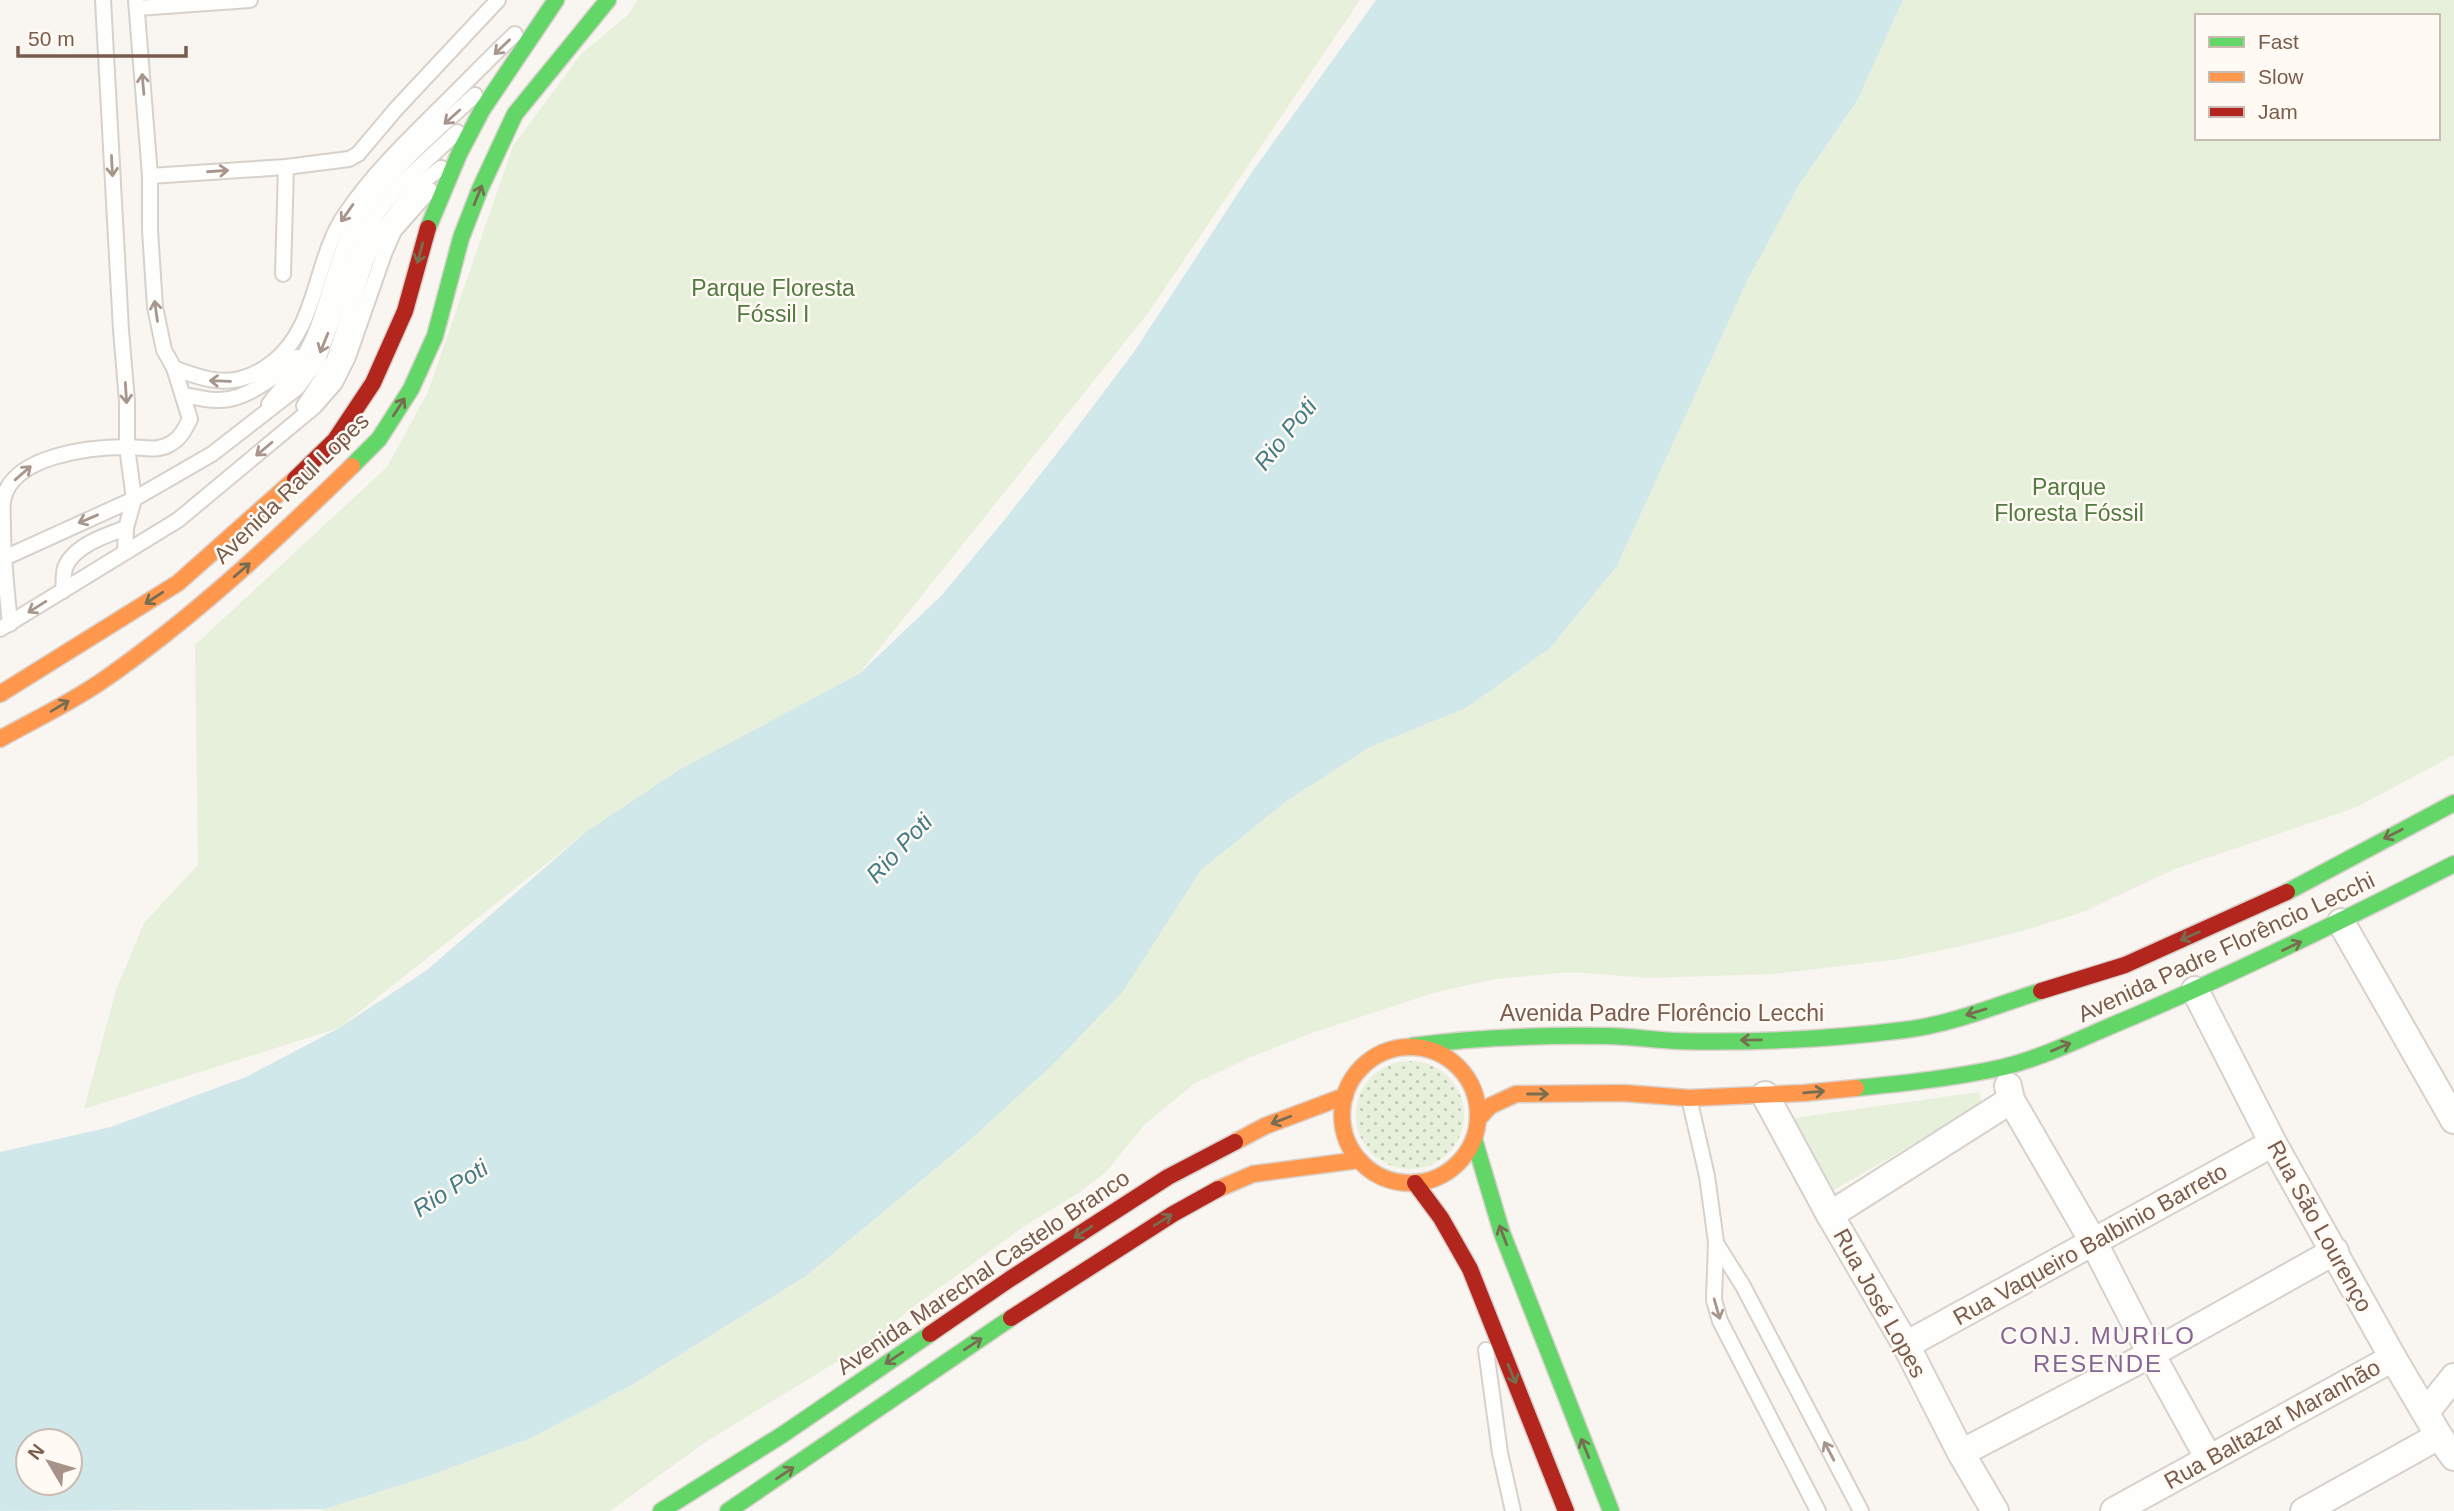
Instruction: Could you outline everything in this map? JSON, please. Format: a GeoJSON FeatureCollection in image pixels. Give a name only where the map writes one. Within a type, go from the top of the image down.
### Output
{"type":"FeatureCollection","features":[{"type":"Feature","properties":{"kind":"main road","name":"Avenida Raul Lopes"},"geometry":{"type":"LineString","coordinates":[[0,694],[178,583],[284,490],[335,440],[373,383],[405,311],[426,233],[448,176],[482,110],[554,0]]}},
{"type":"Feature","properties":{"kind":"main road","name":"Avenida Raul Lopes"},"geometry":{"type":"LineString","coordinates":[[0,739],[99,682],[184,619],[288,529],[379,439],[411,389],[435,336],[461,238],[480,189],[515,114],[608,0]]}},
{"type":"Feature","properties":{"kind":"main road","name":"Avenida Padre Florêncio Lecchi"},"geometry":{"type":"LineString","coordinates":[[1412,1046],[1470,1038],[1611,1036],[1676,1041],[1779,1039],[1906,1030],[1963,1016],[2125,965],[2237,922],[2341,861],[2454,803]]}},
{"type":"Feature","properties":{"kind":"main road","name":"Avenida Padre Florêncio Lecchi"},"geometry":{"type":"LineString","coordinates":[[1478,1119],[1490,1106],[1516,1094],[1623,1093],[1689,1098],[1765,1095],[1917,1082],[2003,1067],[2034,1058],[2195,990],[2255,956],[2341,922],[2454,864]]}},
{"type":"Feature","properties":{"kind":"main road"},"geometry":{"type":"LineString","coordinates":[[1412,1046],[1434,1050],[1453,1061],[1468,1078],[1478,1119],[1474,1139],[1460,1161],[1440,1176],[1415,1183],[1394,1181],[1374,1173],[1359,1160],[1347,1141],[1342,1119],[1345,1096],[1354,1076],[1370,1060],[1390,1049],[1412,1046]]}},
{"type":"Feature","properties":{"kind":"main road","name":"Avenida Marechal Castelo Branco"},"geometry":{"type":"LineString","coordinates":[[661,1511],[724,1496],[1015,1295],[1168,1177],[1265,1126],[1345,1096]]}},
{"type":"Feature","properties":{"kind":"main road"},"geometry":{"type":"LineString","coordinates":[[1474,1139],[1502,1233],[1611,1511]]}},
{"type":"Feature","properties":{"kind":"main road","name":"Avenida Marechal Castelo Branco"},"geometry":{"type":"LineString","coordinates":[[724,1496],[782,1435],[1015,1295],[1229,1183],[1253,1174],[1359,1160]]}},
{"type":"Feature","properties":{"kind":"main road"},"geometry":{"type":"LineString","coordinates":[[1415,1183],[1441,1218],[1470,1269],[1566,1511]]}},
{"type":"Feature","properties":{"kind":"street"},"geometry":{"type":"LineString","coordinates":[[2341,922],[2454,1120]]}},
{"type":"Feature","properties":{"kind":"street","name":"Rua São Lourenço"},"geometry":{"type":"LineString","coordinates":[[2195,990],[2273,1143],[2393,1358],[2454,1457]]}},
{"type":"Feature","properties":{"kind":"street"},"geometry":{"type":"LineString","coordinates":[[2003,1067],[2011,1100],[2094,1243],[2209,1459]]}},
{"type":"Feature","properties":{"kind":"street","name":"Rua José Lopes"},"geometry":{"type":"LineString","coordinates":[[1765,1095],[1830,1215],[1906,1345],[1961,1453],[1995,1511]]}},
{"type":"Feature","properties":{"kind":"street"},"geometry":{"type":"LineString","coordinates":[[1830,1215],[2011,1100]]}},
{"type":"Feature","properties":{"kind":"street","name":"Rua Vaqueiro Balbinio Barreto"},"geometry":{"type":"LineString","coordinates":[[1906,1345],[2273,1143]]}},
{"type":"Feature","properties":{"kind":"street"},"geometry":{"type":"LineString","coordinates":[[1961,1453],[2151,1354],[2334,1251]]}},
{"type":"Feature","properties":{"kind":"street","name":"Rua Baltazar Maranhão"},"geometry":{"type":"LineString","coordinates":[[2114,1511],[2393,1358]]}},
{"type":"Feature","properties":{"kind":"street"},"geometry":{"type":"LineString","coordinates":[[2426,1412],[2454,1377]]}},
{"type":"Feature","properties":{"kind":"street"},"geometry":{"type":"LineString","coordinates":[[2304,1511],[2439,1436]]}},
{"type":"Feature","properties":{"kind":"lane"},"geometry":{"type":"LineString","coordinates":[[103,0],[127,401],[127,447],[134,499],[126,528],[125,552]]}},
{"type":"Feature","properties":{"kind":"lane"},"geometry":{"type":"LineString","coordinates":[[250,0],[137,4],[150,176],[155,307],[164,350],[174,368],[190,419],[182,434],[171,444],[159,449],[127,447],[59,455],[36,463],[7,489],[3,501],[2,559],[5,626],[178,520],[315,406],[335,383],[348,357],[394,231],[429,191],[448,176]]}},
{"type":"Feature","properties":{"kind":"lane"},"geometry":{"type":"LineString","coordinates":[[150,176],[286,167],[340,161],[358,153],[498,0]]}},
{"type":"Feature","properties":{"kind":"lane"},"geometry":{"type":"LineString","coordinates":[[174,368],[200,379],[226,382],[255,373],[273,362],[300,331],[335,230],[346,212],[393,156],[498,50],[554,0]]}},
{"type":"Feature","properties":{"kind":"lane"},"geometry":{"type":"LineString","coordinates":[[260,416],[311,345],[340,256],[351,231],[369,203],[431,136],[520,54]]}},
{"type":"Feature","properties":{"kind":"lane"},"geometry":{"type":"LineString","coordinates":[[2,559],[78,522],[134,499],[212,454],[297,388],[317,360],[364,234],[379,211],[427,158],[482,110]]}},
{"type":"Feature","properties":{"kind":"lane"},"geometry":{"type":"LineString","coordinates":[[285,431],[310,399],[334,360],[366,261],[377,237],[416,187],[459,154]]}},
{"type":"Feature","properties":{"kind":"lane"},"geometry":{"type":"LineString","coordinates":[[283,274],[286,167]]}},
{"type":"Feature","properties":{"kind":"lane"},"geometry":{"type":"LineString","coordinates":[[184,395],[216,400],[229,400],[242,395],[283,370],[311,345]]}},
{"type":"Feature","properties":{"kind":"lane"},"geometry":{"type":"LineString","coordinates":[[63,591],[65,569],[71,559],[99,539],[126,528]]}},
{"type":"Feature","properties":{"kind":"lane"},"geometry":{"type":"LineString","coordinates":[[1689,1098],[1707,1176],[1716,1241],[1714,1300],[1720,1321],[1818,1511]]}},
{"type":"Feature","properties":{"kind":"lane"},"geometry":{"type":"LineString","coordinates":[[1716,1241],[1743,1286],[1859,1507],[1843,1511]]}},
{"type":"Feature","properties":{"kind":"lane"},"geometry":{"type":"LineString","coordinates":[[1478,1290],[1500,1453],[1513,1511]]}},
{"type":"Feature","properties":{"kind":"green space","name":"Parque Floresta Fóssil I"},"geometry":{"type":"Polygon","coordinates":[[[637,0],[1360,0],[1148,313],[859,674],[586,832],[339,1028],[84,1109],[116,990],[144,923],[198,865],[195,645],[387,467],[428,392],[513,146],[581,54],[628,15],[637,0]]]}},
{"type":"Feature","properties":{"kind":"green space","name":"Parque Floresta Fóssil"},"geometry":{"type":"Polygon","coordinates":[[[1903,0],[2454,0],[2454,755],[2357,807],[2175,869],[2083,912],[1961,946],[1899,959],[1773,974],[1649,978],[1561,973],[1495,979],[1433,993],[1309,1034],[1194,1084],[1145,1124],[1105,1173],[1077,1194],[1023,1227],[869,1342],[707,1441],[610,1511],[319,1511],[426,1477],[531,1438],[630,1386],[806,1276],[964,1145],[1122,993],[1201,870],[1284,803],[1370,747],[1466,708],[1550,648],[1617,566],[1747,281],[1799,185],[1857,101],[1903,0]]]}},
{"type":"Feature","properties":{"kind":"green space"},"geometry":{"type":"Polygon","coordinates":[[[1410,1061],[1431,1065],[1448,1077],[1460,1094],[1464,1115],[1460,1136],[1448,1153],[1431,1165],[1410,1169],[1389,1165],[1372,1153],[1360,1136],[1356,1115],[1360,1094],[1372,1077],[1389,1065],[1410,1061]]]}},
{"type":"Feature","properties":{"kind":"green space"},"geometry":{"type":"Polygon","coordinates":[[[1979,1092],[1982,1104],[1834,1190],[1794,1118],[1979,1092]]]}},
{"type":"Feature","properties":{"kind":"water","name":"Rio Poti"},"geometry":{"type":"Polygon","coordinates":[[[1376,0],[1903,0],[1857,101],[1799,185],[1747,281],[1617,566],[1550,648],[1466,708],[1370,747],[1284,803],[1201,870],[1122,993],[1047,1070],[964,1145],[806,1276],[630,1386],[531,1438],[426,1477],[325,1509],[0,1511],[0,1152],[111,1127],[246,1077],[339,1028],[427,970],[586,832],[679,770],[859,674],[941,596],[1006,518],[1134,352],[1252,172],[1376,0]]]}},
{"type":"Feature","properties":{"kind":"traffic: fast"},"geometry":{"type":"LineString","coordinates":[[428,228],[459,154],[482,110],[556,0]]}},
{"type":"Feature","properties":{"kind":"traffic: fast"},"geometry":{"type":"LineString","coordinates":[[352,466],[379,439],[411,389],[435,336],[461,238],[480,189],[515,114],[608,0]]}},
{"type":"Feature","properties":{"kind":"traffic: fast"},"geometry":{"type":"LineString","coordinates":[[2287,892],[2454,803]]}},
{"type":"Feature","properties":{"kind":"traffic: fast"},"geometry":{"type":"LineString","coordinates":[[1856,1088],[1967,1074],[2037,1057],[2254,962],[2454,864]]}},
{"type":"Feature","properties":{"kind":"traffic: fast"},"geometry":{"type":"LineString","coordinates":[[1412,1046],[1534,1036],[1616,1036],[1704,1041],[1848,1036],[1938,1024],[2041,991]]}},
{"type":"Feature","properties":{"kind":"traffic: fast"},"geometry":{"type":"LineString","coordinates":[[1474,1139],[1502,1233],[1611,1511]]}},
{"type":"Feature","properties":{"kind":"traffic: fast"},"geometry":{"type":"LineString","coordinates":[[728,1511],[1011,1318]]}},
{"type":"Feature","properties":{"kind":"traffic: fast"},"geometry":{"type":"LineString","coordinates":[[661,1511],[782,1435],[930,1334]]}},
{"type":"Feature","properties":{"kind":"traffic: slow"},"geometry":{"type":"LineString","coordinates":[[0,739],[90,689],[136,657],[200,606],[352,466]]}},
{"type":"Feature","properties":{"kind":"traffic: slow"},"geometry":{"type":"LineString","coordinates":[[0,694],[178,583],[295,479]]}},
{"type":"Feature","properties":{"kind":"traffic: slow"},"geometry":{"type":"LineString","coordinates":[[1410,1047],[1436,1053],[1458,1067],[1472,1089],[1478,1115],[1472,1141],[1458,1163],[1436,1177],[1410,1183],[1384,1177],[1362,1163],[1348,1141],[1342,1115],[1348,1089],[1362,1067],[1384,1053],[1410,1047]]}},
{"type":"Feature","properties":{"kind":"traffic: slow"},"geometry":{"type":"LineString","coordinates":[[1478,1119],[1490,1106],[1516,1094],[1623,1093],[1689,1098],[1856,1088]]}},
{"type":"Feature","properties":{"kind":"traffic: slow"},"geometry":{"type":"LineString","coordinates":[[1235,1142],[1265,1126],[1345,1096]]}},
{"type":"Feature","properties":{"kind":"traffic: slow"},"geometry":{"type":"LineString","coordinates":[[1218,1189],[1253,1174],[1359,1160]]}},
{"type":"Feature","properties":{"kind":"traffic: jam"},"geometry":{"type":"LineString","coordinates":[[295,479],[335,440],[373,383],[405,311],[428,228]]}},
{"type":"Feature","properties":{"kind":"traffic: jam"},"geometry":{"type":"LineString","coordinates":[[2041,991],[2125,965],[2287,892]]}},
{"type":"Feature","properties":{"kind":"traffic: jam"},"geometry":{"type":"LineString","coordinates":[[930,1334],[1168,1177],[1235,1142]]}},
{"type":"Feature","properties":{"kind":"traffic: jam"},"geometry":{"type":"LineString","coordinates":[[1415,1183],[1441,1218],[1470,1269],[1566,1511]]}},
{"type":"Feature","properties":{"kind":"traffic: jam"},"geometry":{"type":"LineString","coordinates":[[1011,1318],[1173,1214],[1218,1189]]}},
{"type":"Feature","properties":{"kind":"district","name":"CONJ. MURILO RESENDE"},"geometry":{"type":"Point","coordinates":[2098,1349]}}]}
